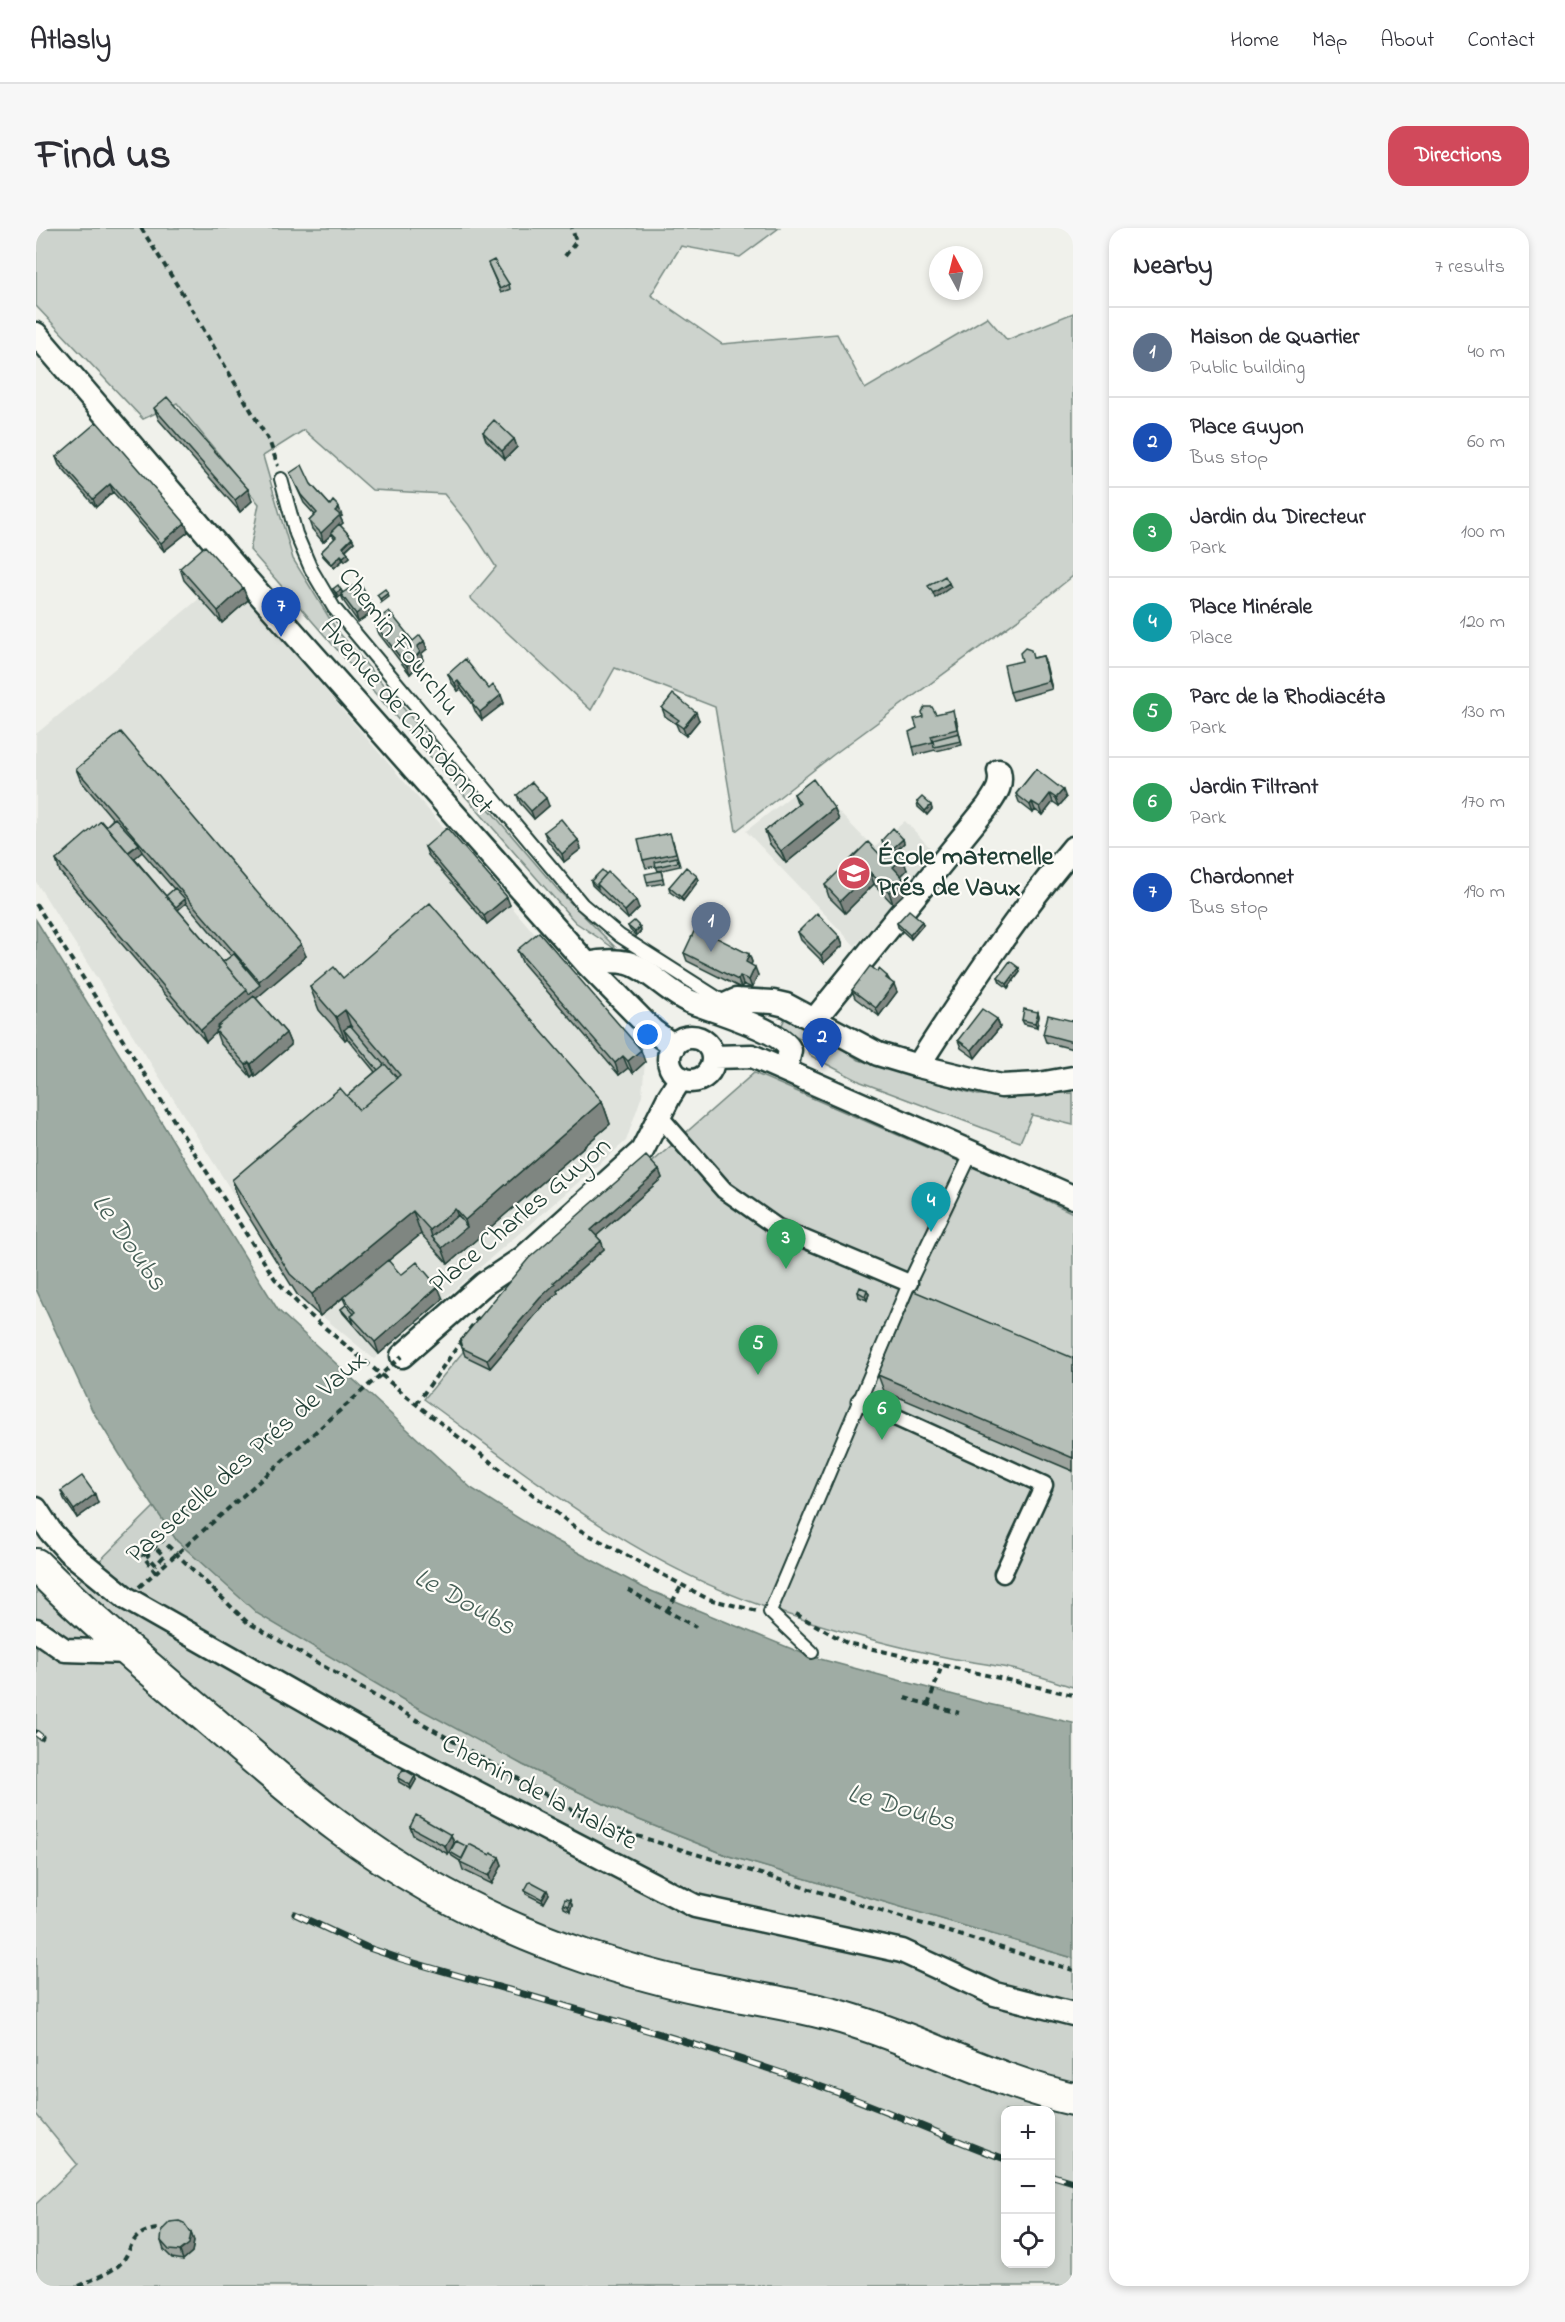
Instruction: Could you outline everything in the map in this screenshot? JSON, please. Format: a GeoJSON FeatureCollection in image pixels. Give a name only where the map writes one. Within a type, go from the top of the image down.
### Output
{"type":"FeatureCollection","features":[{"type":"Feature","properties":{"kind":"main road"},"geometry":{"type":"LineString","coordinates":[[36,1565],[130,1652],[340,1828],[423,1883],[496,1922],[585,1956],[645,1975],[703,1989],[802,2007],[854,2021],[925,2046],[1012,2082],[1073,2099]]}},
{"type":"Feature","properties":{"kind":"street","name":"Avenue de Chardonnet"},"geometry":{"type":"LineString","coordinates":[[36,334],[246,579],[587,964],[652,1031],[674,1046]]}},
{"type":"Feature","properties":{"kind":"street"},"geometry":{"type":"LineString","coordinates":[[815,1019],[987,807],[999,789],[1001,779],[999,771]]}},
{"type":"Feature","properties":{"kind":"street"},"geometry":{"type":"LineString","coordinates":[[918,1066],[948,1019],[1039,890],[1073,848]]}},
{"type":"Feature","properties":{"kind":"street"},"geometry":{"type":"LineString","coordinates":[[587,964],[604,960],[630,963],[689,1001],[725,1008],[788,1044],[790,1050],[786,1070]]}},
{"type":"Feature","properties":{"kind":"street"},"geometry":{"type":"LineString","coordinates":[[725,1008],[736,1000],[773,1002],[815,1019],[878,1054],[1001,1086],[1039,1084],[1073,1078]]}},
{"type":"Feature","properties":{"kind":"street"},"geometry":{"type":"LineString","coordinates":[[693,1037],[706,1044],[713,1057],[710,1070],[700,1079],[687,1080],[681,1078],[671,1068],[669,1060],[674,1046],[679,1041],[693,1037]]}},
{"type":"Feature","properties":{"kind":"street"},"geometry":{"type":"LineString","coordinates":[[713,1057],[752,1056],[1073,1197]]}},
{"type":"Feature","properties":{"kind":"street","name":"Place Charles Guyon"},"geometry":{"type":"LineString","coordinates":[[402,1356],[484,1284],[523,1258],[642,1151],[681,1078]]}},
{"type":"Feature","properties":{"kind":"street"},"geometry":{"type":"LineString","coordinates":[[659,1116],[724,1190],[778,1228],[909,1283]]}},
{"type":"Feature","properties":{"kind":"street"},"geometry":{"type":"LineString","coordinates":[[861,1401],[1044,1485],[1003,1574]]}},
{"type":"Feature","properties":{"kind":"street","name":"Chemin de la Malate"},"geometry":{"type":"LineString","coordinates":[[36,1509],[51,1532],[68,1551],[132,1593],[381,1743],[695,1906],[902,1951],[995,1994],[1073,2014]]}},
{"type":"Feature","properties":{"kind":"street"},"geometry":{"type":"LineString","coordinates":[[36,1630],[65,1650],[130,1652]]}},
{"type":"Feature","properties":{"kind":"lane","name":"Chemin Fourchu"},"geometry":{"type":"LineString","coordinates":[[281,478],[296,534],[311,568],[334,608],[582,904],[620,936],[725,1008]]}},
{"type":"Feature","properties":{"kind":"lane"},"geometry":{"type":"LineString","coordinates":[[812,1652],[770,1612],[909,1283],[972,1152]]}},
{"type":"Feature","properties":{"kind":"path"},"geometry":{"type":"LineString","coordinates":[[141,228],[184,296],[270,443],[281,478]]}},
{"type":"Feature","properties":{"kind":"path"},"geometry":{"type":"LineString","coordinates":[[565,256],[576,242],[572,228]]}},
{"type":"Feature","properties":{"kind":"path"},"geometry":{"type":"LineString","coordinates":[[36,904],[275,1279],[305,1311],[416,1404],[576,1528],[708,1599],[762,1612],[790,1611],[847,1643],[1073,1695]]}},
{"type":"Feature","properties":{"kind":"path"},"geometry":{"type":"LineString","coordinates":[[416,1404],[481,1315]]}},
{"type":"Feature","properties":{"kind":"path","name":"Passerelle des Prés de Vaux"},"geometry":{"type":"LineString","coordinates":[[132,1593],[402,1356]]}},
{"type":"Feature","properties":{"kind":"path","name":"Chemin de la Malate"},"geometry":{"type":"LineString","coordinates":[[156,1573],[143,1557],[153,1545],[164,1556],[156,1565],[147,1555],[162,1540],[247,1622],[595,1823],[1073,1970]]}},
{"type":"Feature","properties":{"kind":"path"},"geometry":{"type":"LineString","coordinates":[[667,1611],[682,1585]]}},
{"type":"Feature","properties":{"kind":"path"},"geometry":{"type":"LineString","coordinates":[[628,1590],[696,1627]]}},
{"type":"Feature","properties":{"kind":"path"},"geometry":{"type":"LineString","coordinates":[[928,1705],[942,1665]]}},
{"type":"Feature","properties":{"kind":"path"},"geometry":{"type":"LineString","coordinates":[[904,1698],[959,1713]]}},
{"type":"Feature","properties":{"kind":"path"},"geometry":{"type":"LineString","coordinates":[[80,2286],[119,2265],[137,2235],[147,2230],[157,2229]]}},
{"type":"Feature","properties":{"kind":"path"},"geometry":{"type":"LineString","coordinates":[[36,2282],[42,2286]]}},
{"type":"Feature","properties":{"kind":"shaded area"},"geometry":{"type":"Polygon","coordinates":[[[36,228],[779,228],[740,257],[681,246],[651,295],[722,344],[837,334],[865,389],[987,317],[1007,340],[1073,313],[1073,576],[1028,612],[833,755],[736,831],[715,707],[615,668],[591,710],[470,598],[496,567],[469,525],[444,494],[372,490],[304,430],[263,456],[293,559],[336,629],[558,890],[621,953],[575,922],[250,550],[259,504],[177,403],[143,419],[36,306],[36,228]]]}},
{"type":"Feature","properties":{"kind":"shaded area"},"geometry":{"type":"Polygon","coordinates":[[[200,598],[222,623],[248,600],[645,1062],[642,1095],[626,1141],[374,1359],[298,1296],[36,882],[36,734],[200,598]]]}},
{"type":"Feature","properties":{"kind":"shaded area","name":"École maternelle Prés de Vaux"},"geometry":{"type":"Polygon","coordinates":[[[809,782],[874,848],[905,821],[938,856],[855,946],[746,831],[809,782]]]}},
{"type":"Feature","properties":{"kind":"shaded area"},"geometry":{"type":"Polygon","coordinates":[[[786,1016],[805,1024],[859,1060],[978,1095],[1073,1093],[1073,1125],[1032,1115],[1020,1142],[861,1082],[811,1056],[803,1040],[781,1027],[786,1016]]]}},
{"type":"Feature","properties":{"kind":"shaded area"},"geometry":{"type":"Polygon","coordinates":[[[754,1073],[1023,1189],[1073,1213],[1073,1687],[1020,1671],[866,1638],[785,1614],[718,1589],[629,1543],[587,1516],[424,1399],[533,1267],[754,1073]]]}},
{"type":"Feature","properties":{"kind":"shaded area"},"geometry":{"type":"Polygon","coordinates":[[[154,1507],[177,1541],[523,1765],[627,1815],[729,1856],[1073,1958],[1073,2286],[36,2286],[36,2204],[77,2164],[36,2114],[36,1579],[57,1603],[154,1507]]]}},
{"type":"Feature","properties":{"kind":"water","name":"Le Doubs"},"geometry":{"type":"Polygon","coordinates":[[[36,920],[278,1310],[471,1488],[542,1533],[644,1588],[809,1656],[984,1703],[1073,1723],[1073,1958],[729,1856],[627,1815],[523,1765],[407,1702],[258,1614],[177,1541],[92,1410],[36,1289],[36,920]]]}},
{"type":"Feature","properties":{"kind":"building"},"geometry":{"type":"Polygon","coordinates":[[[494,260],[509,284],[500,289],[488,263],[494,260]]]}},
{"type":"Feature","properties":{"kind":"building"},"geometry":{"type":"Polygon","coordinates":[[[167,397],[248,489],[235,500],[154,408],[167,397]]]}},
{"type":"Feature","properties":{"kind":"building"},"geometry":{"type":"Polygon","coordinates":[[[494,420],[514,439],[502,451],[483,432],[494,420]]]}},
{"type":"Feature","properties":{"kind":"building"},"geometry":{"type":"Polygon","coordinates":[[[97,422],[185,523],[161,543],[110,484],[93,499],[56,457],[97,422]]]}},
{"type":"Feature","properties":{"kind":"building"},"geometry":{"type":"Polygon","coordinates":[[[302,465],[311,484],[330,505],[333,501],[339,507],[335,511],[340,515],[321,533],[309,521],[317,513],[301,495],[290,473],[302,465]]]}},
{"type":"Feature","properties":{"kind":"building"},"geometry":{"type":"Polygon","coordinates":[[[339,524],[352,538],[343,547],[348,553],[343,557],[341,555],[332,564],[321,552],[336,537],[331,532],[339,524]]]}},
{"type":"Feature","properties":{"kind":"building"},"geometry":{"type":"Polygon","coordinates":[[[205,546],[243,588],[218,611],[180,568],[205,546]]]}},
{"type":"Feature","properties":{"kind":"building"},"geometry":{"type":"Polygon","coordinates":[[[945,576],[949,583],[933,593],[928,586],[945,576]]]}},
{"type":"Feature","properties":{"kind":"building"},"geometry":{"type":"Polygon","coordinates":[[[338,585],[341,590],[336,593],[333,589],[338,585]]]}},
{"type":"Feature","properties":{"kind":"building"},"geometry":{"type":"Polygon","coordinates":[[[353,586],[356,591],[362,587],[370,601],[356,614],[341,594],[353,586]]]}},
{"type":"Feature","properties":{"kind":"building"},"geometry":{"type":"Polygon","coordinates":[[[385,589],[388,593],[380,599],[377,595],[385,589]]]}},
{"type":"Feature","properties":{"kind":"building"},"geometry":{"type":"Polygon","coordinates":[[[389,611],[413,641],[420,635],[424,641],[417,647],[420,652],[407,666],[376,626],[383,621],[381,617],[389,611]]]}},
{"type":"Feature","properties":{"kind":"building"},"geometry":{"type":"Polygon","coordinates":[[[1025,648],[1031,650],[1033,658],[1043,656],[1049,681],[1010,692],[1004,665],[1022,661],[1020,653],[1025,648]]]}},
{"type":"Feature","properties":{"kind":"building"},"geometry":{"type":"Polygon","coordinates":[[[465,659],[489,689],[493,685],[501,695],[480,712],[458,681],[455,683],[448,674],[465,659]]]}},
{"type":"Feature","properties":{"kind":"building"},"geometry":{"type":"Polygon","coordinates":[[[673,694],[696,712],[683,728],[676,723],[679,720],[662,708],[673,694]]]}},
{"type":"Feature","properties":{"kind":"building"},"geometry":{"type":"Polygon","coordinates":[[[925,707],[932,707],[936,714],[953,710],[957,729],[931,736],[933,742],[913,747],[909,732],[917,728],[914,719],[923,717],[922,712],[925,707]]]}},
{"type":"Feature","properties":{"kind":"building"},"geometry":{"type":"Polygon","coordinates":[[[121,732],[301,944],[259,981],[76,769],[121,732]]]}},
{"type":"Feature","properties":{"kind":"building"},"geometry":{"type":"Polygon","coordinates":[[[959,733],[961,741],[934,747],[933,740],[959,733]]]}},
{"type":"Feature","properties":{"kind":"building"},"geometry":{"type":"Polygon","coordinates":[[[1036,769],[1063,790],[1056,798],[1050,794],[1040,807],[1032,802],[1030,805],[1016,794],[1036,769]]]}},
{"type":"Feature","properties":{"kind":"building"},"geometry":{"type":"Polygon","coordinates":[[[813,779],[834,808],[781,851],[765,831],[800,803],[794,794],[813,779]]]}},
{"type":"Feature","properties":{"kind":"building"},"geometry":{"type":"Polygon","coordinates":[[[532,782],[546,798],[531,811],[517,795],[532,782]]]}},
{"type":"Feature","properties":{"kind":"building"},"geometry":{"type":"Polygon","coordinates":[[[922,797],[931,805],[925,811],[917,802],[922,797]]]}},
{"type":"Feature","properties":{"kind":"building"},"geometry":{"type":"Polygon","coordinates":[[[115,818],[139,844],[128,852],[106,826],[115,818]]]}},
{"type":"Feature","properties":{"kind":"building"},"geometry":{"type":"Polygon","coordinates":[[[561,819],[578,840],[562,854],[544,832],[561,819]]]}},
{"type":"Feature","properties":{"kind":"building"},"geometry":{"type":"Polygon","coordinates":[[[101,821],[247,990],[201,1030],[56,860],[101,821]]]}},
{"type":"Feature","properties":{"kind":"building"},"geometry":{"type":"Polygon","coordinates":[[[447,828],[507,897],[484,916],[425,847],[447,828]]]}},
{"type":"Feature","properties":{"kind":"building"},"geometry":{"type":"Polygon","coordinates":[[[893,828],[903,839],[891,850],[882,840],[893,828]]]}},
{"type":"Feature","properties":{"kind":"building"},"geometry":{"type":"Polygon","coordinates":[[[670,833],[676,853],[643,860],[638,840],[670,833]]]}},
{"type":"Feature","properties":{"kind":"building"},"geometry":{"type":"Polygon","coordinates":[[[868,842],[883,858],[894,848],[903,858],[893,867],[903,878],[889,892],[870,872],[840,901],[825,885],[868,842]]]}},
{"type":"Feature","properties":{"kind":"building"},"geometry":{"type":"Polygon","coordinates":[[[677,857],[678,862],[656,867],[655,862],[677,857]]]}},
{"type":"Feature","properties":{"kind":"building"},"geometry":{"type":"Polygon","coordinates":[[[686,867],[697,876],[681,897],[669,887],[686,867]]]}},
{"type":"Feature","properties":{"kind":"building"},"geometry":{"type":"Polygon","coordinates":[[[602,870],[606,874],[597,884],[598,888],[591,881],[602,870]]]}},
{"type":"Feature","properties":{"kind":"building"},"geometry":{"type":"Polygon","coordinates":[[[661,871],[663,879],[647,882],[645,874],[661,871]]]}},
{"type":"Feature","properties":{"kind":"building"},"geometry":{"type":"Polygon","coordinates":[[[608,872],[636,900],[625,911],[597,884],[608,872]]]}},
{"type":"Feature","properties":{"kind":"building"},"geometry":{"type":"Polygon","coordinates":[[[175,888],[185,899],[176,907],[166,896],[175,888]]]}},
{"type":"Feature","properties":{"kind":"building"},"geometry":{"type":"Polygon","coordinates":[[[430,903],[602,1101],[465,1220],[455,1209],[430,1230],[413,1211],[312,1294],[290,1274],[232,1180],[340,1088],[359,1110],[400,1075],[345,1010],[336,1017],[310,987],[334,967],[343,978],[430,903]]]}},
{"type":"Feature","properties":{"kind":"building"},"geometry":{"type":"Polygon","coordinates":[[[909,910],[922,921],[910,935],[897,923],[909,910]]]}},
{"type":"Feature","properties":{"kind":"building"},"geometry":{"type":"Polygon","coordinates":[[[817,913],[840,937],[821,955],[798,932],[817,913]]]}},
{"type":"Feature","properties":{"kind":"building"},"geometry":{"type":"Polygon","coordinates":[[[634,921],[640,927],[635,932],[628,926],[634,921]]]}},
{"type":"Feature","properties":{"kind":"building"},"geometry":{"type":"Polygon","coordinates":[[[698,923],[713,931],[711,935],[749,954],[746,962],[755,967],[749,980],[740,976],[738,980],[684,953],[698,923]]]}},
{"type":"Feature","properties":{"kind":"building"},"geometry":{"type":"Polygon","coordinates":[[[539,932],[641,1050],[628,1061],[623,1056],[615,1063],[517,950],[539,932]]]}},
{"type":"Feature","properties":{"kind":"building"},"geometry":{"type":"Polygon","coordinates":[[[234,954],[260,985],[249,994],[223,962],[234,954]]]}},
{"type":"Feature","properties":{"kind":"building"},"geometry":{"type":"Polygon","coordinates":[[[1010,961],[1019,968],[1007,984],[998,977],[1010,961]]]}},
{"type":"Feature","properties":{"kind":"building"},"geometry":{"type":"Polygon","coordinates":[[[870,966],[878,972],[879,969],[894,984],[876,1008],[852,990],[870,966]]]}},
{"type":"Feature","properties":{"kind":"building"},"geometry":{"type":"Polygon","coordinates":[[[254,996],[286,1033],[251,1064],[249,1062],[246,1065],[216,1031],[219,1028],[217,1027],[254,996]]]}},
{"type":"Feature","properties":{"kind":"building"},"geometry":{"type":"Polygon","coordinates":[[[982,1009],[997,1019],[972,1050],[958,1040],[982,1009]]]}},
{"type":"Feature","properties":{"kind":"building"},"geometry":{"type":"Polygon","coordinates":[[[1024,1009],[1038,1012],[1035,1023],[1022,1020],[1024,1009]]]}},
{"type":"Feature","properties":{"kind":"building"},"geometry":{"type":"Polygon","coordinates":[[[1048,1015],[1073,1021],[1073,1042],[1043,1034],[1048,1015]]]}},
{"type":"Feature","properties":{"kind":"building"},"geometry":{"type":"Polygon","coordinates":[[[350,1025],[384,1065],[378,1070],[344,1030],[350,1025]]]}},
{"type":"Feature","properties":{"kind":"building"},"geometry":{"type":"Polygon","coordinates":[[[385,1064],[397,1078],[359,1110],[347,1096],[385,1064]]]}},
{"type":"Feature","properties":{"kind":"building"},"geometry":{"type":"Polygon","coordinates":[[[646,1156],[659,1170],[591,1230],[601,1241],[553,1283],[555,1284],[540,1298],[487,1360],[462,1348],[460,1341],[529,1258],[646,1156]]]}},
{"type":"Feature","properties":{"kind":"building"},"geometry":{"type":"Polygon","coordinates":[[[458,1215],[467,1227],[442,1248],[432,1237],[458,1215]]]}},
{"type":"Feature","properties":{"kind":"building"},"geometry":{"type":"Polygon","coordinates":[[[388,1260],[401,1275],[417,1262],[438,1287],[375,1342],[351,1316],[356,1312],[343,1297],[388,1260]]]}},
{"type":"Feature","properties":{"kind":"building"},"geometry":{"type":"Polygon","coordinates":[[[860,1287],[867,1290],[865,1296],[858,1292],[860,1287]]]}},
{"type":"Feature","properties":{"kind":"building"},"geometry":{"type":"Polygon","coordinates":[[[914,1291],[1073,1358],[1073,1458],[878,1375],[914,1291]]]}},
{"type":"Feature","properties":{"kind":"building"},"geometry":{"type":"Polygon","coordinates":[[[346,1305],[354,1314],[351,1316],[354,1324],[341,1309],[346,1305]]]}},
{"type":"Feature","properties":{"kind":"building"},"geometry":{"type":"Polygon","coordinates":[[[82,1476],[95,1494],[74,1510],[61,1491],[82,1476]]]}},
{"type":"Feature","properties":{"kind":"building"},"geometry":{"type":"Polygon","coordinates":[[[403,1769],[415,1776],[410,1785],[398,1778],[403,1769]]]}},
{"type":"Feature","properties":{"kind":"building"},"geometry":{"type":"Polygon","coordinates":[[[416,1815],[451,1835],[445,1846],[410,1827],[416,1815]]]}},
{"type":"Feature","properties":{"kind":"building"},"geometry":{"type":"Polygon","coordinates":[[[456,1841],[468,1847],[462,1859],[450,1852],[456,1841]]]}},
{"type":"Feature","properties":{"kind":"building"},"geometry":{"type":"Polygon","coordinates":[[[469,1844],[499,1857],[489,1876],[460,1862],[469,1844]]]}},
{"type":"Feature","properties":{"kind":"building"},"geometry":{"type":"Polygon","coordinates":[[[530,1881],[547,1890],[542,1899],[525,1890],[530,1881]]]}},
{"type":"Feature","properties":{"kind":"building"},"geometry":{"type":"Polygon","coordinates":[[[565,1899],[570,1900],[568,1906],[563,1904],[565,1899]]]}},
{"type":"Feature","properties":{"kind":"building"},"geometry":{"type":"Polygon","coordinates":[[[170,2222],[184,2223],[191,2233],[189,2244],[180,2251],[169,2250],[161,2241],[162,2230],[170,2222]]]}},
{"type":"Feature","properties":{"kind":"railway"},"geometry":{"type":"LineString","coordinates":[[36,1733],[41,1737]]}},
{"type":"Feature","properties":{"kind":"railway"},"geometry":{"type":"LineString","coordinates":[[295,1914],[366,1947],[401,1959],[652,2032],[802,2080],[1001,2157]]}},
{"type":"Feature","properties":{"kind":"railway"},"geometry":{"type":"LineString","coordinates":[[1055,2177],[1073,2182]]}},
{"type":"Feature","properties":{"kind":"place","name":"Chardonnet"},"geometry":{"type":"Point","coordinates":[281,637]}},
{"type":"Feature","properties":{"kind":"place","name":"École maternelle Prés de Vaux"},"geometry":{"type":"Point","coordinates":[854,873]}},
{"type":"Feature","properties":{"kind":"place","name":"Maison de Quartier"},"geometry":{"type":"Point","coordinates":[711,952]}},
{"type":"Feature","properties":{"kind":"place","name":"Place Guyon"},"geometry":{"type":"Point","coordinates":[822,1068]}},
{"type":"Feature","properties":{"kind":"place","name":"Place Minérale"},"geometry":{"type":"Point","coordinates":[931,1232]}},
{"type":"Feature","properties":{"kind":"place","name":"Jardin du Directeur"},"geometry":{"type":"Point","coordinates":[786,1269]}},
{"type":"Feature","properties":{"kind":"place","name":"Parc de la Rhodiacéta"},"geometry":{"type":"Point","coordinates":[758,1375]}},
{"type":"Feature","properties":{"kind":"place","name":"Jardin Filtrant"},"geometry":{"type":"Point","coordinates":[882,1440]}}]}
